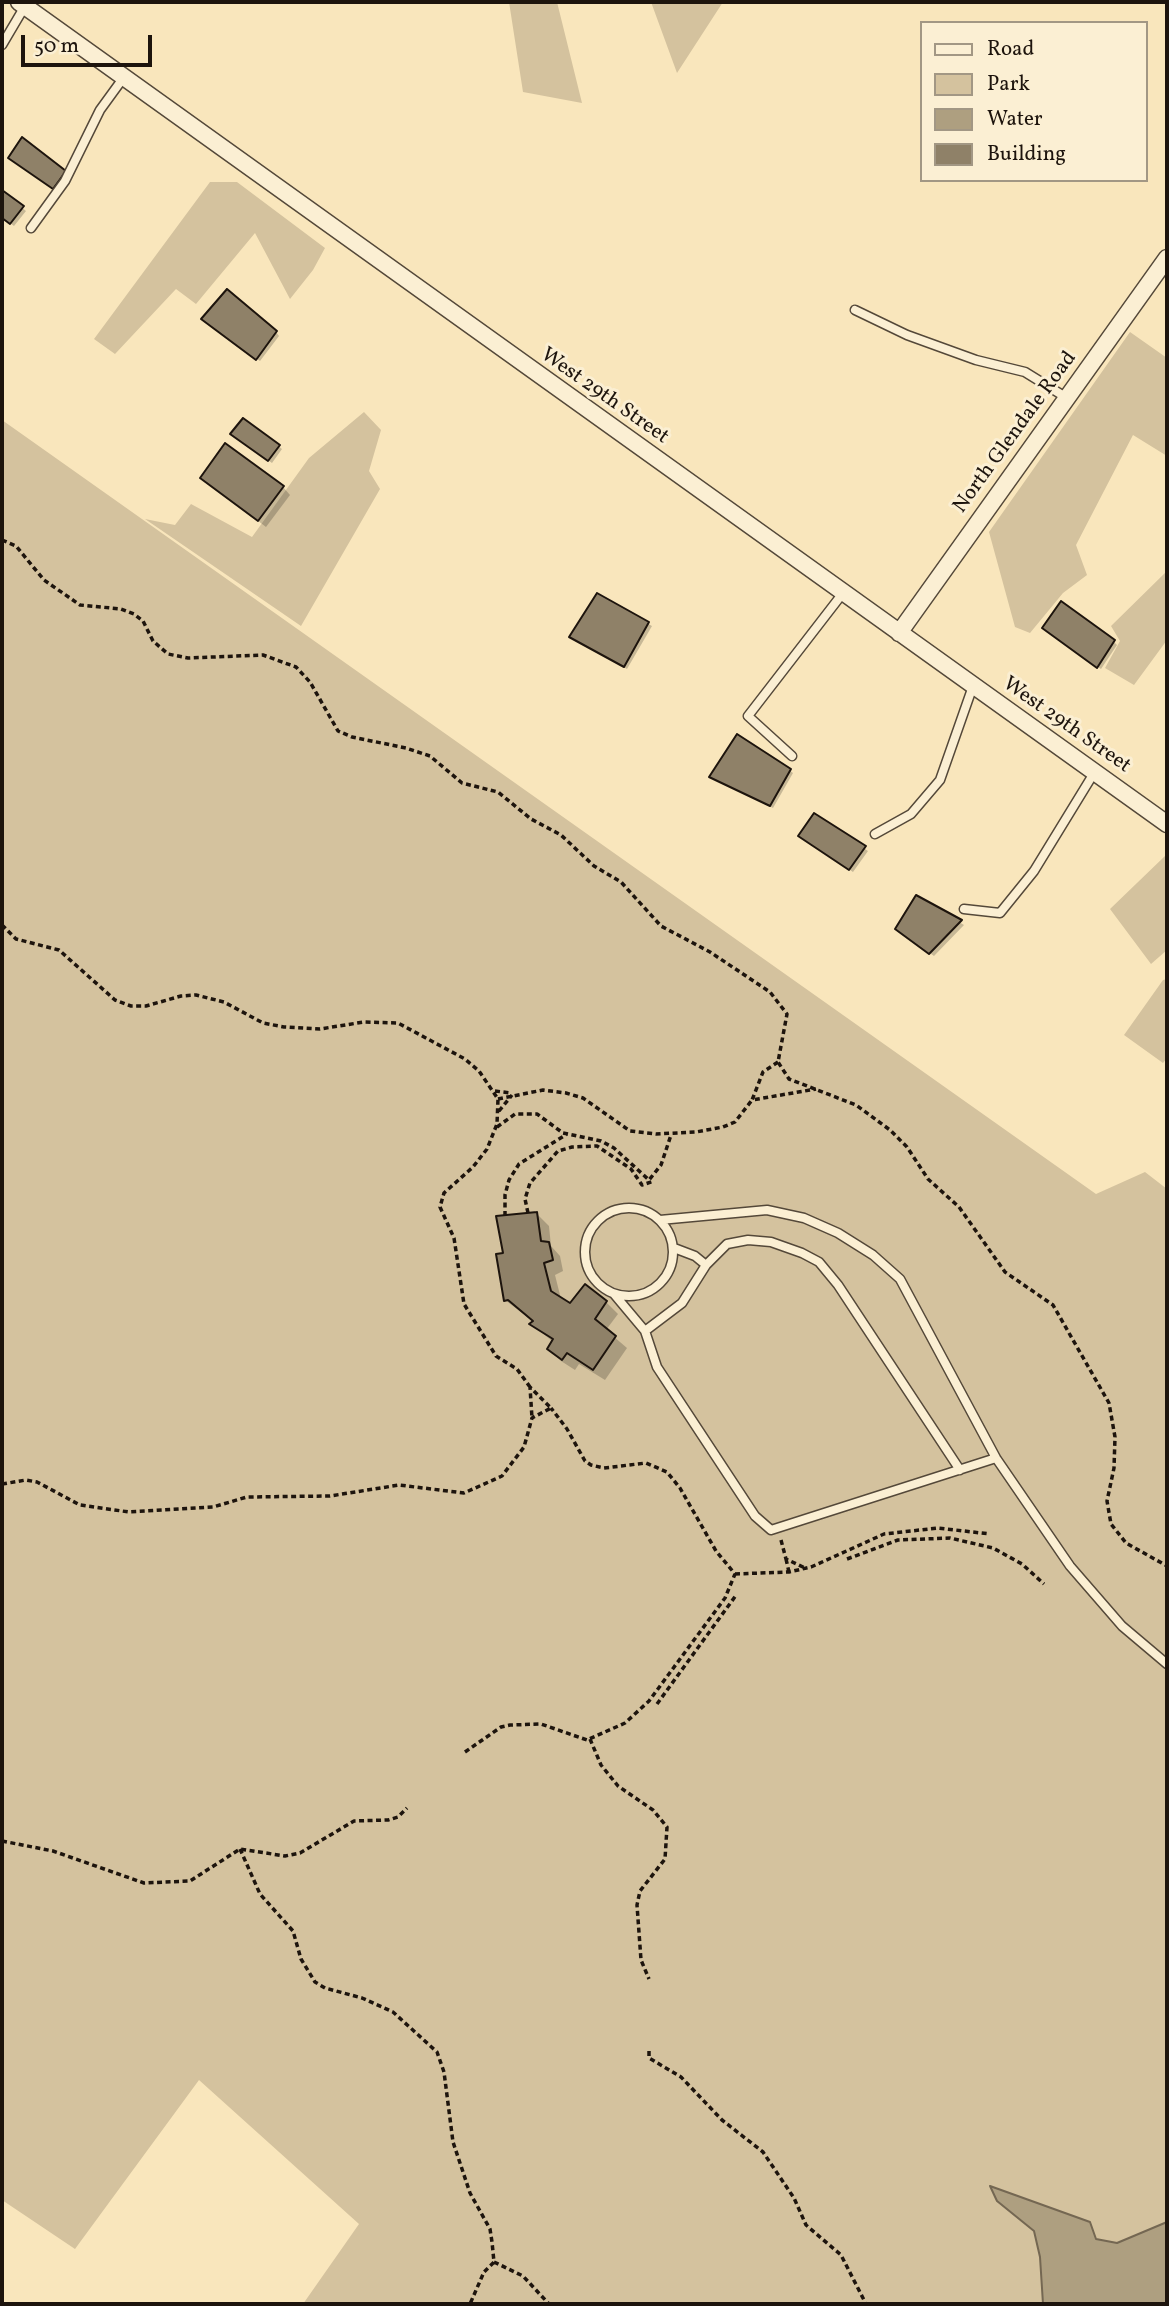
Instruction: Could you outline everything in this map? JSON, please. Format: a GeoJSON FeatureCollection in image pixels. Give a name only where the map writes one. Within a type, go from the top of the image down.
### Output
{"type":"FeatureCollection","features":[{"type":"Feature","properties":{"kind":"street","name":"West 29th Street"},"geometry":{"type":"LineString","coordinates":[[22,4],[1167,824]]}},
{"type":"Feature","properties":{"kind":"street","name":"North Glendale Road"},"geometry":{"type":"LineString","coordinates":[[899,633],[1167,258]]}},
{"type":"Feature","properties":{"kind":"lane"},"geometry":{"type":"LineString","coordinates":[[2,45],[22,4]]}},
{"type":"Feature","properties":{"kind":"lane"},"geometry":{"type":"LineString","coordinates":[[31,228],[65,181],[100,110],[124,77]]}},
{"type":"Feature","properties":{"kind":"lane"},"geometry":{"type":"LineString","coordinates":[[855,310],[906,335],[976,360],[1025,372],[1067,398]]}},
{"type":"Feature","properties":{"kind":"lane"},"geometry":{"type":"LineString","coordinates":[[792,756],[748,716],[843,593]]}},
{"type":"Feature","properties":{"kind":"lane"},"geometry":{"type":"LineString","coordinates":[[875,835],[911,814],[940,780],[974,686]]}},
{"type":"Feature","properties":{"kind":"lane"},"geometry":{"type":"LineString","coordinates":[[964,909],[1000,913],[1034,871],[1094,772]]}},
{"type":"Feature","properties":{"kind":"lane"},"geometry":{"type":"LineString","coordinates":[[620,1209],[648,1212],[660,1220],[674,1248],[673,1263],[657,1287],[644,1294],[629,1297],[614,1294],[602,1287],[586,1263],[585,1249],[592,1229],[607,1214],[620,1209]]}},
{"type":"Feature","properties":{"kind":"lane"},"geometry":{"type":"LineString","coordinates":[[660,1220],[767,1210],[804,1218],[838,1233],[873,1255],[900,1279],[996,1458],[1069,1566],[1122,1626],[1167,1664]]}},
{"type":"Feature","properties":{"kind":"lane"},"geometry":{"type":"LineString","coordinates":[[645,1331],[682,1303],[706,1265],[727,1244],[748,1240],[771,1242],[819,1262],[838,1285],[960,1470]]}},
{"type":"Feature","properties":{"kind":"lane"},"geometry":{"type":"LineString","coordinates":[[674,1248],[695,1256],[706,1265]]}},
{"type":"Feature","properties":{"kind":"lane"},"geometry":{"type":"LineString","coordinates":[[614,1294],[645,1331],[657,1367],[755,1516],[771,1530],[996,1458]]}},
{"type":"Feature","properties":{"kind":"path"},"geometry":{"type":"LineString","coordinates":[[2,540],[16,546],[44,580],[80,605],[121,609],[134,614],[143,621],[153,641],[168,654],[188,658],[263,655],[296,667],[310,682],[338,731],[352,737],[395,745],[430,756],[462,783],[498,792],[531,819],[561,835],[594,866],[627,887],[661,926],[710,952],[770,992],[787,1014],[778,1062],[789,1079],[856,1105],[890,1130],[907,1147],[928,1179],[960,1208],[1005,1272],[1054,1305],[1109,1403],[1115,1437],[1114,1468],[1107,1501],[1111,1524],[1126,1543],[1167,1566]]}},
{"type":"Feature","properties":{"kind":"path"},"geometry":{"type":"LineString","coordinates":[[2,925],[16,939],[59,950],[121,1003],[146,1006],[181,996],[196,995],[212,997],[246,1016],[281,1026],[320,1029],[364,1022],[398,1024],[465,1059],[494,1091],[498,1098],[499,1111],[487,1149],[473,1167],[444,1193],[440,1207],[454,1238],[464,1304],[496,1356],[517,1369],[551,1408],[567,1429],[585,1461],[604,1468],[646,1463],[667,1472],[680,1488],[716,1551],[735,1574]]}},
{"type":"Feature","properties":{"kind":"path"},"geometry":{"type":"LineString","coordinates":[[498,1098],[543,1090],[581,1096],[630,1131],[671,1134],[723,1127],[735,1122],[752,1100],[763,1072],[778,1062]]}},
{"type":"Feature","properties":{"kind":"path"},"geometry":{"type":"LineString","coordinates":[[752,1100],[817,1089]]}},
{"type":"Feature","properties":{"kind":"path"},"geometry":{"type":"LineString","coordinates":[[494,1091],[513,1094]]}},
{"type":"Feature","properties":{"kind":"path"},"geometry":{"type":"LineString","coordinates":[[499,1111],[513,1094]]}},
{"type":"Feature","properties":{"kind":"path"},"geometry":{"type":"LineString","coordinates":[[495,1129],[515,1114],[527,1112],[567,1134],[600,1141],[614,1148],[649,1180],[661,1166],[671,1134]]}},
{"type":"Feature","properties":{"kind":"path"},"geometry":{"type":"LineString","coordinates":[[505,1216],[505,1195],[509,1180],[519,1164],[567,1134]]}},
{"type":"Feature","properties":{"kind":"path"},"geometry":{"type":"LineString","coordinates":[[528,1213],[525,1199],[530,1183],[558,1152],[572,1147],[597,1146],[631,1170],[642,1185],[654,1181]]}},
{"type":"Feature","properties":{"kind":"path"},"geometry":{"type":"LineString","coordinates":[[2,1484],[26,1480],[37,1482],[80,1505],[129,1512],[213,1507],[247,1497],[330,1496],[399,1485],[464,1493],[502,1476],[516,1461],[524,1447],[532,1418],[530,1387]]}},
{"type":"Feature","properties":{"kind":"path"},"geometry":{"type":"LineString","coordinates":[[532,1418],[551,1408]]}},
{"type":"Feature","properties":{"kind":"path"},"geometry":{"type":"LineString","coordinates":[[779,1528],[789,1572]]}},
{"type":"Feature","properties":{"kind":"path"},"geometry":{"type":"LineString","coordinates":[[735,1574],[789,1572],[804,1568],[884,1534],[938,1528],[990,1534]]}},
{"type":"Feature","properties":{"kind":"path"},"geometry":{"type":"LineString","coordinates":[[847,1559],[898,1540],[950,1538],[993,1548],[1022,1564],[1044,1584]]}},
{"type":"Feature","properties":{"kind":"path"},"geometry":{"type":"LineString","coordinates":[[786,1559],[804,1568]]}},
{"type":"Feature","properties":{"kind":"path"},"geometry":{"type":"LineString","coordinates":[[465,1752],[501,1727],[541,1724],[590,1739],[640,1712],[725,1598],[735,1574]]}},
{"type":"Feature","properties":{"kind":"path"},"geometry":{"type":"LineString","coordinates":[[657,1704],[737,1594]]}},
{"type":"Feature","properties":{"kind":"path"},"geometry":{"type":"LineString","coordinates":[[590,1739],[601,1765],[618,1786],[653,1810],[667,1827],[665,1859],[640,1891],[638,1905],[641,1960],[649,1979]]}},
{"type":"Feature","properties":{"kind":"path"},"geometry":{"type":"LineString","coordinates":[[2,1841],[52,1852],[144,1883],[190,1881],[240,1849],[285,1856],[300,1853],[354,1821],[388,1820],[398,1817],[407,1808]]}},
{"type":"Feature","properties":{"kind":"path"},"geometry":{"type":"LineString","coordinates":[[240,1849],[260,1894],[293,1931],[301,1959],[315,1982],[393,2012],[437,2052],[444,2072],[453,2142],[470,2193],[490,2229],[494,2262]]}},
{"type":"Feature","properties":{"kind":"path"},"geometry":{"type":"LineString","coordinates":[[649,2051],[649,2057],[681,2077],[722,2120],[763,2152],[794,2198],[806,2225],[841,2255],[866,2304]]}},
{"type":"Feature","properties":{"kind":"path"},"geometry":{"type":"LineString","coordinates":[[470,2304],[484,2272],[494,2262]]}},
{"type":"Feature","properties":{"kind":"path"},"geometry":{"type":"LineString","coordinates":[[494,2262],[523,2276],[549,2304]]}},
{"type":"Feature","properties":{"kind":"green space"},"geometry":{"type":"Polygon","coordinates":[[[509,2],[557,2],[582,103],[523,92],[509,2]]]}},
{"type":"Feature","properties":{"kind":"green space"},"geometry":{"type":"Polygon","coordinates":[[[651,2],[723,2],[677,73],[651,2]]]}},
{"type":"Feature","properties":{"kind":"green space"},"geometry":{"type":"Polygon","coordinates":[[[210,182],[237,182],[325,248],[313,270],[290,299],[255,233],[196,304],[176,289],[115,354],[94,339],[210,182]]]}},
{"type":"Feature","properties":{"kind":"green space"},"geometry":{"type":"Polygon","coordinates":[[[1130,332],[1167,358],[1167,456],[1133,435],[1076,545],[1087,575],[1063,593],[1030,633],[1015,627],[989,532],[1130,332]]]}},
{"type":"Feature","properties":{"kind":"green space"},"geometry":{"type":"Polygon","coordinates":[[[364,412],[381,430],[369,471],[380,489],[301,626],[145,519],[175,525],[191,504],[252,537],[309,458],[364,412]]]}},
{"type":"Feature","properties":{"kind":"green space"},"geometry":{"type":"Polygon","coordinates":[[[2,420],[1096,1194],[1145,1172],[1167,1189],[1167,2304],[303,2304],[359,2224],[199,2080],[75,2249],[2,2200],[2,420]]]}},
{"type":"Feature","properties":{"kind":"green space"},"geometry":{"type":"Polygon","coordinates":[[[1167,571],[1167,640],[1134,685],[1105,668],[1120,641],[1111,626],[1167,571]]]}},
{"type":"Feature","properties":{"kind":"green space"},"geometry":{"type":"Polygon","coordinates":[[[1165,856],[1167,950],[1151,964],[1110,909],[1165,856]]]}},
{"type":"Feature","properties":{"kind":"green space"},"geometry":{"type":"Polygon","coordinates":[[[1167,979],[1167,1058],[1163,1063],[1124,1035],[1163,980],[1167,979]]]}},
{"type":"Feature","properties":{"kind":"water"},"geometry":{"type":"Polygon","coordinates":[[[990,2186],[1090,2222],[1096,2239],[1117,2243],[1167,2222],[1167,2304],[1043,2304],[1040,2257],[1034,2231],[997,2201],[990,2186]]]}},
{"type":"Feature","properties":{"kind":"building"},"geometry":{"type":"Polygon","coordinates":[[[22,137],[66,171],[53,189],[8,158],[22,137]]]}},
{"type":"Feature","properties":{"kind":"building"},"geometry":{"type":"Polygon","coordinates":[[[2,190],[24,206],[10,224],[2,218],[2,190]]]}},
{"type":"Feature","properties":{"kind":"building"},"geometry":{"type":"Polygon","coordinates":[[[227,289],[277,331],[256,360],[201,319],[227,289]]]}},
{"type":"Feature","properties":{"kind":"building"},"geometry":{"type":"Polygon","coordinates":[[[243,418],[280,445],[268,461],[230,434],[243,418]]]}},
{"type":"Feature","properties":{"kind":"building"},"geometry":{"type":"Polygon","coordinates":[[[225,443],[284,486],[258,521],[200,478],[225,443]]]}},
{"type":"Feature","properties":{"kind":"building"},"geometry":{"type":"Polygon","coordinates":[[[597,593],[649,622],[624,667],[569,637],[597,593]]]}},
{"type":"Feature","properties":{"kind":"building"},"geometry":{"type":"Polygon","coordinates":[[[1061,601],[1115,640],[1097,668],[1042,628],[1061,601]]]}},
{"type":"Feature","properties":{"kind":"building"},"geometry":{"type":"Polygon","coordinates":[[[737,734],[791,769],[770,806],[709,777],[737,734]]]}},
{"type":"Feature","properties":{"kind":"building"},"geometry":{"type":"Polygon","coordinates":[[[814,813],[866,846],[849,870],[798,836],[814,813]]]}},
{"type":"Feature","properties":{"kind":"building"},"geometry":{"type":"Polygon","coordinates":[[[916,895],[962,920],[929,954],[895,929],[916,895]]]}},
{"type":"Feature","properties":{"kind":"building"},"geometry":{"type":"Polygon","coordinates":[[[537,1212],[541,1241],[549,1242],[553,1260],[544,1263],[551,1291],[570,1303],[585,1284],[607,1301],[595,1319],[616,1336],[593,1370],[567,1353],[562,1360],[547,1349],[553,1339],[529,1324],[533,1321],[508,1300],[504,1301],[496,1254],[503,1253],[496,1216],[537,1212]]]}}]}
